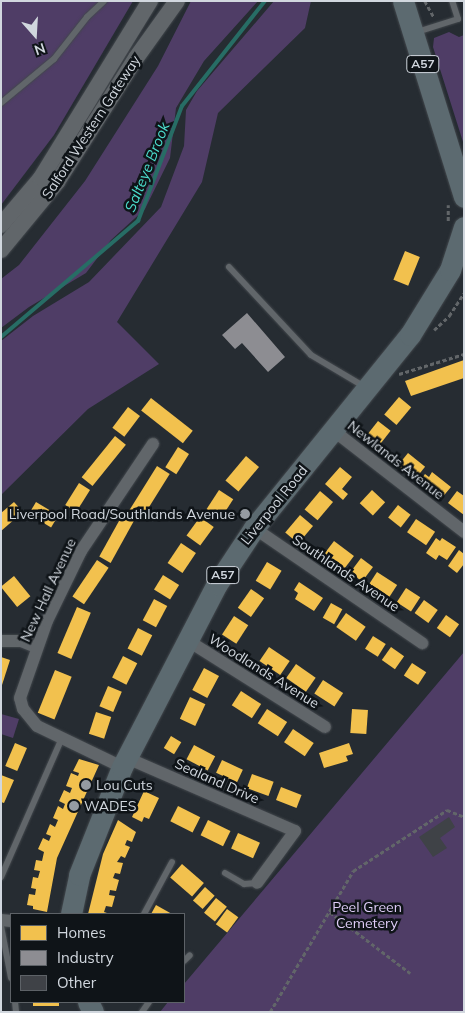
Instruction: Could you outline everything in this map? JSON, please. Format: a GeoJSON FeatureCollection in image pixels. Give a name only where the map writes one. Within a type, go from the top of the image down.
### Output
{"type":"FeatureCollection","features":[{"type":"Feature","properties":{"kind":"highway","name":"A57"},"geometry":{"type":"LineString","coordinates":[[403,1],[414,34],[456,199]]}},
{"type":"Feature","properties":{"kind":"highway","name":"Liverpool Road"},"geometry":{"type":"LineString","coordinates":[[71,913],[79,875],[125,762],[187,640],[233,558],[254,528],[410,335],[450,270],[455,228]]}},
{"type":"Feature","properties":{"kind":"street","name":"Salford Western Gateway"},"geometry":{"type":"LineString","coordinates":[[1,225],[42,178],[150,1]]}},
{"type":"Feature","properties":{"kind":"street","name":"Salford Western Gateway"},"geometry":{"type":"LineString","coordinates":[[1,250],[57,182],[136,58],[178,1]]}},
{"type":"Feature","properties":{"kind":"street","name":"Newlands Avenue"},"geometry":{"type":"LineString","coordinates":[[334,431],[464,532]]}},
{"type":"Feature","properties":{"kind":"street","name":"New Hall Avenue"},"geometry":{"type":"LineString","coordinates":[[125,762],[62,738],[38,726],[23,709],[22,690],[36,647],[81,551],[153,444]]}},
{"type":"Feature","properties":{"kind":"street","name":"Southlands Avenue"},"geometry":{"type":"LineString","coordinates":[[254,528],[422,643]]}},
{"type":"Feature","properties":{"kind":"street","name":"Woodlands Avenue"},"geometry":{"type":"LineString","coordinates":[[187,640],[325,727]]}},
{"type":"Feature","properties":{"kind":"street"},"geometry":{"type":"LineString","coordinates":[[1,641],[22,642],[36,647]]}},
{"type":"Feature","properties":{"kind":"street","name":"Sealand Drive"},"geometry":{"type":"LineString","coordinates":[[125,762],[294,831],[257,883]]}},
{"type":"Feature","properties":{"kind":"lane"},"geometry":{"type":"LineString","coordinates":[[1,103],[54,59],[87,17],[104,1]]}},
{"type":"Feature","properties":{"kind":"lane"},"geometry":{"type":"LineString","coordinates":[[414,34],[458,18],[452,1]]}},
{"type":"Feature","properties":{"kind":"lane"},"geometry":{"type":"LineString","coordinates":[[229,267],[311,355],[368,389]]}},
{"type":"Feature","properties":{"kind":"lane"},"geometry":{"type":"LineString","coordinates":[[1,877],[62,738]]}},
{"type":"Feature","properties":{"kind":"lane"},"geometry":{"type":"LineString","coordinates":[[145,913],[172,862]]}},
{"type":"Feature","properties":{"kind":"lane"},"geometry":{"type":"LineString","coordinates":[[225,873],[244,884],[257,883]]}},
{"type":"Feature","properties":{"kind":"lane"},"geometry":{"type":"LineString","coordinates":[[1,926],[10,973]]}},
{"type":"Feature","properties":{"kind":"lane"},"geometry":{"type":"LineString","coordinates":[[185,960],[190,955]]}},
{"type":"Feature","properties":{"kind":"path"},"geometry":{"type":"LineString","coordinates":[[424,1],[434,18]]}},
{"type":"Feature","properties":{"kind":"path"},"geometry":{"type":"LineString","coordinates":[[455,228],[456,199]]}},
{"type":"Feature","properties":{"kind":"path"},"geometry":{"type":"LineString","coordinates":[[428,336],[449,316],[464,293]]}},
{"type":"Feature","properties":{"kind":"path"},"geometry":{"type":"LineString","coordinates":[[397,374],[404,375],[464,354]]}},
{"type":"Feature","properties":{"kind":"path"},"geometry":{"type":"LineString","coordinates":[[270,1012],[353,871],[447,810],[464,817]]}},
{"type":"Feature","properties":{"kind":"path"},"geometry":{"type":"LineString","coordinates":[[330,911],[410,973]]}},
{"type":"Feature","properties":{"kind":"green space"},"geometry":{"type":"Polygon","coordinates":[[[1,1],[133,1],[54,135],[1,205],[1,1]]]}},
{"type":"Feature","properties":{"kind":"green space"},"geometry":{"type":"Polygon","coordinates":[[[191,1],[258,1],[204,61],[176,108],[170,158],[145,209],[111,240],[86,273],[29,307],[1,328],[1,279],[19,265],[85,181],[158,66],[191,1]]]}},
{"type":"Feature","properties":{"kind":"green space"},"geometry":{"type":"Polygon","coordinates":[[[274,1],[311,1],[305,28],[218,113],[202,182],[117,322],[159,364],[88,409],[1,495],[1,341],[33,316],[89,282],[161,207],[184,146],[186,110],[197,91],[274,1]]]}},
{"type":"Feature","properties":{"kind":"green space"},"geometry":{"type":"Polygon","coordinates":[[[449,32],[459,37],[464,35],[464,145],[433,47],[434,38],[449,32]]]}},
{"type":"Feature","properties":{"kind":"green space","name":"Peel Green Cemetery"},"geometry":{"type":"Polygon","coordinates":[[[464,652],[464,1012],[160,1012],[167,1003],[185,1003],[185,983],[464,652]]]}},
{"type":"Feature","properties":{"kind":"green space"},"geometry":{"type":"Polygon","coordinates":[[[1,714],[19,719],[13,738],[1,734],[1,714]]]}},
{"type":"Feature","properties":{"kind":"building: Homes"},"geometry":{"type":"Polygon","coordinates":[[[405,251],[420,257],[408,286],[393,280],[405,251]]]}},
{"type":"Feature","properties":{"kind":"building: Homes"},"geometry":{"type":"Polygon","coordinates":[[[464,360],[464,378],[411,396],[405,381],[464,360]]]}},
{"type":"Feature","properties":{"kind":"building: Homes"},"geometry":{"type":"Polygon","coordinates":[[[399,397],[411,407],[396,425],[384,415],[399,397]]]}},
{"type":"Feature","properties":{"kind":"building: Homes"},"geometry":{"type":"Polygon","coordinates":[[[151,398],[193,431],[183,443],[141,411],[151,398]]]}},
{"type":"Feature","properties":{"kind":"building: Homes"},"geometry":{"type":"Polygon","coordinates":[[[128,407],[140,416],[124,437],[112,428],[128,407]]]}},
{"type":"Feature","properties":{"kind":"building: Homes"},"geometry":{"type":"Polygon","coordinates":[[[378,421],[391,431],[376,449],[364,439],[378,421]]]}},
{"type":"Feature","properties":{"kind":"building: Homes"},"geometry":{"type":"Polygon","coordinates":[[[115,436],[126,445],[93,486],[82,477],[115,436]]]}},
{"type":"Feature","properties":{"kind":"building: Homes"},"geometry":{"type":"Polygon","coordinates":[[[178,447],[189,454],[176,474],[165,467],[178,447]]]}},
{"type":"Feature","properties":{"kind":"building: Homes"},"geometry":{"type":"Polygon","coordinates":[[[408,453],[425,467],[414,480],[397,466],[408,453]]]}},
{"type":"Feature","properties":{"kind":"building: Homes"},"geometry":{"type":"Polygon","coordinates":[[[246,456],[259,467],[238,491],[225,481],[246,456]]]}},
{"type":"Feature","properties":{"kind":"building: Homes"},"geometry":{"type":"Polygon","coordinates":[[[157,466],[170,474],[142,518],[129,510],[157,466]]]}},
{"type":"Feature","properties":{"kind":"building: Homes"},"geometry":{"type":"Polygon","coordinates":[[[340,467],[352,477],[342,489],[348,494],[343,500],[325,484],[340,467]]]}},
{"type":"Feature","properties":{"kind":"building: Homes"},"geometry":{"type":"Polygon","coordinates":[[[432,472],[451,487],[440,500],[418,483],[425,474],[429,477],[432,472]]]}},
{"type":"Feature","properties":{"kind":"building: Homes"},"geometry":{"type":"Polygon","coordinates":[[[79,483],[90,490],[76,512],[65,505],[79,483]]]}},
{"type":"Feature","properties":{"kind":"building: Homes"},"geometry":{"type":"Polygon","coordinates":[[[219,490],[233,499],[221,519],[206,509],[219,490]]]}},
{"type":"Feature","properties":{"kind":"building: Homes"},"geometry":{"type":"Polygon","coordinates":[[[372,490],[385,502],[373,515],[360,503],[372,490]]]}},
{"type":"Feature","properties":{"kind":"building: Homes"},"geometry":{"type":"Polygon","coordinates":[[[320,491],[333,502],[318,520],[305,509],[320,491]]]}},
{"type":"Feature","properties":{"kind":"building: Homes"},"geometry":{"type":"Polygon","coordinates":[[[457,491],[464,496],[464,515],[448,503],[457,491]]]}},
{"type":"Feature","properties":{"kind":"building: Homes"},"geometry":{"type":"Polygon","coordinates":[[[14,502],[23,512],[1,531],[1,513],[14,502]]]}},
{"type":"Feature","properties":{"kind":"building: Homes"},"geometry":{"type":"Polygon","coordinates":[[[36,502],[58,515],[51,527],[29,514],[36,502]]]}},
{"type":"Feature","properties":{"kind":"building: Homes"},"geometry":{"type":"Polygon","coordinates":[[[398,505],[411,515],[401,527],[388,518],[398,505]]]}},
{"type":"Feature","properties":{"kind":"building: Homes"},"geometry":{"type":"Polygon","coordinates":[[[124,512],[135,518],[111,563],[99,557],[124,512]]]}},
{"type":"Feature","properties":{"kind":"building: Homes"},"geometry":{"type":"Polygon","coordinates":[[[300,515],[313,526],[298,544],[285,533],[300,515]]]}},
{"type":"Feature","properties":{"kind":"building: Homes"},"geometry":{"type":"Polygon","coordinates":[[[200,517],[214,527],[200,546],[186,536],[200,517]]]}},
{"type":"Feature","properties":{"kind":"building: Homes"},"geometry":{"type":"Polygon","coordinates":[[[416,519],[435,532],[426,545],[407,532],[416,519]]]}},
{"type":"Feature","properties":{"kind":"building: Homes"},"geometry":{"type":"Polygon","coordinates":[[[436,538],[440,541],[442,538],[456,547],[447,560],[439,555],[436,560],[426,553],[436,538]]]}},
{"type":"Feature","properties":{"kind":"building: Homes"},"geometry":{"type":"Polygon","coordinates":[[[334,541],[354,556],[344,570],[324,555],[334,541]]]}},
{"type":"Feature","properties":{"kind":"building: Homes"},"geometry":{"type":"Polygon","coordinates":[[[181,543],[196,553],[183,573],[168,563],[181,543]]]}},
{"type":"Feature","properties":{"kind":"building: Homes"},"geometry":{"type":"Polygon","coordinates":[[[459,550],[464,554],[464,564],[457,573],[448,566],[459,550]]]}},
{"type":"Feature","properties":{"kind":"building: Homes"},"geometry":{"type":"Polygon","coordinates":[[[361,558],[373,567],[362,581],[350,572],[361,558]]]}},
{"type":"Feature","properties":{"kind":"building: Homes"},"geometry":{"type":"Polygon","coordinates":[[[97,560],[109,568],[84,604],[72,596],[97,560]]]}},
{"type":"Feature","properties":{"kind":"building: Homes"},"geometry":{"type":"Polygon","coordinates":[[[267,562],[282,571],[270,590],[256,581],[267,562]]]}},
{"type":"Feature","properties":{"kind":"building: Homes"},"geometry":{"type":"Polygon","coordinates":[[[377,572],[397,585],[390,597],[369,584],[377,572]]]}},
{"type":"Feature","properties":{"kind":"building: Homes"},"geometry":{"type":"Polygon","coordinates":[[[163,575],[179,585],[170,599],[154,589],[163,575]]]}},
{"type":"Feature","properties":{"kind":"building: Homes"},"geometry":{"type":"Polygon","coordinates":[[[14,576],[30,596],[17,607],[1,587],[14,576]]]}},
{"type":"Feature","properties":{"kind":"building: Homes"},"geometry":{"type":"Polygon","coordinates":[[[299,582],[323,598],[314,611],[295,599],[298,593],[294,590],[299,582]]]}},
{"type":"Feature","properties":{"kind":"building: Homes"},"geometry":{"type":"Polygon","coordinates":[[[406,588],[420,597],[411,612],[397,602],[406,588]]]}},
{"type":"Feature","properties":{"kind":"building: Homes"},"geometry":{"type":"Polygon","coordinates":[[[251,589],[264,598],[251,617],[238,608],[251,589]]]}},
{"type":"Feature","properties":{"kind":"building: Homes"},"geometry":{"type":"Polygon","coordinates":[[[154,599],[167,606],[156,627],[143,620],[154,599]]]}},
{"type":"Feature","properties":{"kind":"building: Homes"},"geometry":{"type":"Polygon","coordinates":[[[424,600],[438,610],[428,623],[415,613],[424,600]]]}},
{"type":"Feature","properties":{"kind":"building: Homes"},"geometry":{"type":"Polygon","coordinates":[[[331,603],[342,609],[334,624],[323,618],[331,603]]]}},
{"type":"Feature","properties":{"kind":"building: Homes"},"geometry":{"type":"Polygon","coordinates":[[[77,607],[91,613],[71,659],[57,653],[77,607]]]}},
{"type":"Feature","properties":{"kind":"building: Homes"},"geometry":{"type":"Polygon","coordinates":[[[346,613],[366,627],[356,641],[336,627],[346,613]]]}},
{"type":"Feature","properties":{"kind":"building: Homes"},"geometry":{"type":"Polygon","coordinates":[[[446,615],[459,624],[450,637],[437,628],[446,615]]]}},
{"type":"Feature","properties":{"kind":"building: Homes"},"geometry":{"type":"Polygon","coordinates":[[[234,616],[248,625],[236,644],[222,634],[234,616]]]}},
{"type":"Feature","properties":{"kind":"building: Homes"},"geometry":{"type":"Polygon","coordinates":[[[138,628],[152,635],[142,656],[128,648],[138,628]]]}},
{"type":"Feature","properties":{"kind":"building: Homes"},"geometry":{"type":"Polygon","coordinates":[[[373,636],[386,644],[378,657],[365,649],[373,636]]]}},
{"type":"Feature","properties":{"kind":"building: Homes"},"geometry":{"type":"Polygon","coordinates":[[[269,647],[290,661],[280,675],[259,661],[269,647]]]}},
{"type":"Feature","properties":{"kind":"building: Homes"},"geometry":{"type":"Polygon","coordinates":[[[391,647],[404,656],[395,669],[382,660],[391,647]]]}},
{"type":"Feature","properties":{"kind":"building: Homes"},"geometry":{"type":"Polygon","coordinates":[[[123,656],[137,663],[126,685],[112,677],[123,656]]]}},
{"type":"Feature","properties":{"kind":"building: Homes"},"geometry":{"type":"Polygon","coordinates":[[[1,657],[10,660],[2,685],[1,685],[1,657]]]}},
{"type":"Feature","properties":{"kind":"building: Homes"},"geometry":{"type":"Polygon","coordinates":[[[412,663],[426,672],[418,685],[404,676],[412,663]]]}},
{"type":"Feature","properties":{"kind":"building: Homes"},"geometry":{"type":"Polygon","coordinates":[[[296,664],[316,678],[306,692],[286,678],[296,664]]]}},
{"type":"Feature","properties":{"kind":"building: Homes"},"geometry":{"type":"Polygon","coordinates":[[[204,668],[219,676],[207,698],[192,690],[204,668]]]}},
{"type":"Feature","properties":{"kind":"building: Homes"},"geometry":{"type":"Polygon","coordinates":[[[55,670],[72,677],[54,719],[38,713],[55,670]]]}},
{"type":"Feature","properties":{"kind":"building: Homes"},"geometry":{"type":"Polygon","coordinates":[[[323,680],[343,693],[334,706],[314,693],[323,680]]]}},
{"type":"Feature","properties":{"kind":"building: Homes"},"geometry":{"type":"Polygon","coordinates":[[[108,686],[122,692],[113,712],[99,706],[108,686]]]}},
{"type":"Feature","properties":{"kind":"building: Homes"},"geometry":{"type":"Polygon","coordinates":[[[241,691],[261,704],[252,718],[232,705],[241,691]]]}},
{"type":"Feature","properties":{"kind":"building: Homes"},"geometry":{"type":"Polygon","coordinates":[[[190,697],[205,704],[195,726],[180,719],[190,697]]]}},
{"type":"Feature","properties":{"kind":"building: Homes"},"geometry":{"type":"Polygon","coordinates":[[[267,709],[287,722],[278,736],[258,723],[267,709]]]}},
{"type":"Feature","properties":{"kind":"building: Homes"},"geometry":{"type":"Polygon","coordinates":[[[352,709],[368,710],[366,734],[350,733],[352,709]]]}},
{"type":"Feature","properties":{"kind":"building: Homes"},"geometry":{"type":"Polygon","coordinates":[[[96,712],[111,717],[104,739],[89,734],[96,712]]]}},
{"type":"Feature","properties":{"kind":"building: Homes"},"geometry":{"type":"Polygon","coordinates":[[[293,729],[314,743],[305,756],[284,742],[293,729]]]}},
{"type":"Feature","properties":{"kind":"building: Homes"},"geometry":{"type":"Polygon","coordinates":[[[171,736],[181,742],[174,754],[164,748],[171,736]]]}},
{"type":"Feature","properties":{"kind":"building: Homes"},"geometry":{"type":"Polygon","coordinates":[[[15,743],[27,748],[17,771],[5,766],[15,743]]]}},
{"type":"Feature","properties":{"kind":"building: Homes"},"geometry":{"type":"Polygon","coordinates":[[[349,743],[353,754],[346,756],[348,761],[324,768],[319,753],[349,743]]]}},
{"type":"Feature","properties":{"kind":"building: Homes"},"geometry":{"type":"Polygon","coordinates":[[[194,745],[215,756],[208,770],[186,759],[194,745]]]}},
{"type":"Feature","properties":{"kind":"building: Homes"},"geometry":{"type":"Polygon","coordinates":[[[79,759],[99,765],[57,858],[47,912],[33,909],[33,906],[27,905],[29,894],[35,895],[36,889],[31,888],[33,877],[38,878],[40,871],[34,870],[36,860],[42,861],[44,852],[38,849],[43,838],[49,841],[51,836],[46,834],[50,824],[55,827],[58,820],[53,818],[58,806],[63,809],[65,804],[59,801],[64,790],[70,793],[72,788],[66,786],[71,773],[78,776],[79,773],[73,771],[79,759]]]}},
{"type":"Feature","properties":{"kind":"building: Homes"},"geometry":{"type":"Polygon","coordinates":[[[222,760],[243,770],[237,782],[216,773],[222,760]]]}},
{"type":"Feature","properties":{"kind":"building: Homes"},"geometry":{"type":"Polygon","coordinates":[[[252,774],[274,782],[268,796],[247,788],[252,774]]]}},
{"type":"Feature","properties":{"kind":"building: Homes"},"geometry":{"type":"Polygon","coordinates":[[[1,775],[14,780],[4,803],[1,802],[1,775]]]}},
{"type":"Feature","properties":{"kind":"building: Homes"},"geometry":{"type":"Polygon","coordinates":[[[281,787],[302,795],[297,808],[276,800],[281,787]]]}},
{"type":"Feature","properties":{"kind":"building: Homes"},"geometry":{"type":"Polygon","coordinates":[[[144,791],[159,798],[149,819],[144,817],[142,822],[132,817],[144,791]]]}},
{"type":"Feature","properties":{"kind":"building: Homes"},"geometry":{"type":"Polygon","coordinates":[[[178,806],[200,817],[193,832],[170,821],[178,806]]]}},
{"type":"Feature","properties":{"kind":"building: Homes"},"geometry":{"type":"Polygon","coordinates":[[[118,820],[136,832],[132,842],[127,840],[125,845],[130,847],[125,858],[121,856],[117,862],[123,863],[120,874],[115,873],[113,878],[119,880],[116,891],[110,890],[109,895],[115,896],[112,907],[106,906],[104,912],[107,913],[88,913],[103,854],[118,820]]]}},
{"type":"Feature","properties":{"kind":"building: Homes"},"geometry":{"type":"Polygon","coordinates":[[[208,820],[230,831],[223,846],[201,835],[208,820]]]}},
{"type":"Feature","properties":{"kind":"building: Homes"},"geometry":{"type":"Polygon","coordinates":[[[238,833],[260,843],[253,858],[231,849],[238,833]]]}},
{"type":"Feature","properties":{"kind":"building: Homes"},"geometry":{"type":"Polygon","coordinates":[[[182,864],[204,883],[192,897],[170,878],[182,864]]]}},
{"type":"Feature","properties":{"kind":"building: Homes"},"geometry":{"type":"Polygon","coordinates":[[[205,887],[215,896],[203,909],[193,900],[205,887]]]}},
{"type":"Feature","properties":{"kind":"building: Homes"},"geometry":{"type":"Polygon","coordinates":[[[216,898],[227,907],[215,922],[204,913],[216,898]]]}},
{"type":"Feature","properties":{"kind":"building: Homes"},"geometry":{"type":"Polygon","coordinates":[[[156,905],[170,913],[152,913],[156,905]]]}},
{"type":"Feature","properties":{"kind":"building: Homes"},"geometry":{"type":"Polygon","coordinates":[[[227,909],[238,917],[227,933],[216,924],[227,909]]]}},
{"type":"Feature","properties":{"kind":"building: Homes"},"geometry":{"type":"Polygon","coordinates":[[[33,1003],[59,1003],[59,1006],[33,1006],[33,1003]]]}},
{"type":"Feature","properties":{"kind":"building: Industry"},"geometry":{"type":"Polygon","coordinates":[[[247,313],[285,357],[268,372],[242,343],[235,349],[222,335],[247,313]]]}},
{"type":"Feature","properties":{"kind":"building: Other"},"geometry":{"type":"Polygon","coordinates":[[[449,817],[455,827],[440,838],[447,848],[433,857],[419,837],[449,817]]]}},
{"type":"Feature","properties":{"kind":"waterway","name":"Salteye Brook"},"geometry":{"type":"LineString","coordinates":[[1,337],[138,221],[182,106],[265,1]]}},
{"type":"Feature","properties":{"kind":"place","name":"Liverpool Road/Southlands Avenue"},"geometry":{"type":"Point","coordinates":[245,514]}},
{"type":"Feature","properties":{"kind":"place","name":"Lou Cuts"},"geometry":{"type":"Point","coordinates":[86,785]}},
{"type":"Feature","properties":{"kind":"place","name":"WADES"},"geometry":{"type":"Point","coordinates":[74,806]}}]}
